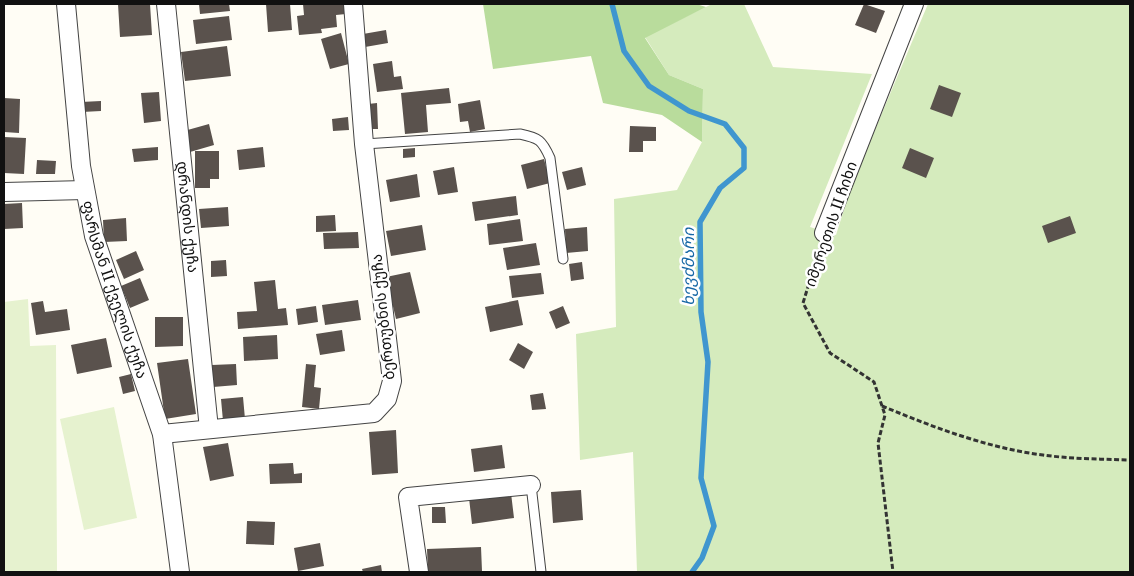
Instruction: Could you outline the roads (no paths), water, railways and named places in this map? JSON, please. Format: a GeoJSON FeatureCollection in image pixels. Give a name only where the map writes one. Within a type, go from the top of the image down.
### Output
{"type":"FeatureCollection","features":[{"type":"Feature","properties":{"kind":"street","name":"ფარსმან II ქველის ქუჩა"},"geometry":{"type":"LineString","coordinates":[[66,4],[81,166],[94,236],[162,434],[180,572]]}},
{"type":"Feature","properties":{"kind":"street","name":"დრანდის ქუჩა"},"geometry":{"type":"LineString","coordinates":[[166,4],[209,428]]}},
{"type":"Feature","properties":{"kind":"street","name":"ბერთუბნის ქუჩა"},"geometry":{"type":"LineString","coordinates":[[162,434],[374,412],[387,400],[392,381],[364,144],[353,4]]}},
{"type":"Feature","properties":{"kind":"street","name":"იმერეთის II ჩიხი"},"geometry":{"type":"LineString","coordinates":[[824,234],[914,4]]}},
{"type":"Feature","properties":{"kind":"street"},"geometry":{"type":"LineString","coordinates":[[4,192],[85,190]]}},
{"type":"Feature","properties":{"kind":"street"},"geometry":{"type":"LineString","coordinates":[[419,572],[408,497],[531,485]]}},
{"type":"Feature","properties":{"kind":"lane"},"geometry":{"type":"LineString","coordinates":[[364,144],[520,134],[537,138],[545,146],[550,158],[563,259]]}},
{"type":"Feature","properties":{"kind":"lane"},"geometry":{"type":"LineString","coordinates":[[531,485],[541,572]]}},
{"type":"Feature","properties":{"kind":"waterway","name":"ხევძმარი"},"geometry":{"type":"LineString","coordinates":[[612,4],[624,51],[649,86],[689,111],[725,124],[744,148],[744,168],[720,188],[700,222],[701,312],[708,362],[701,478],[714,526],[702,558],[692,572]]}}]}
